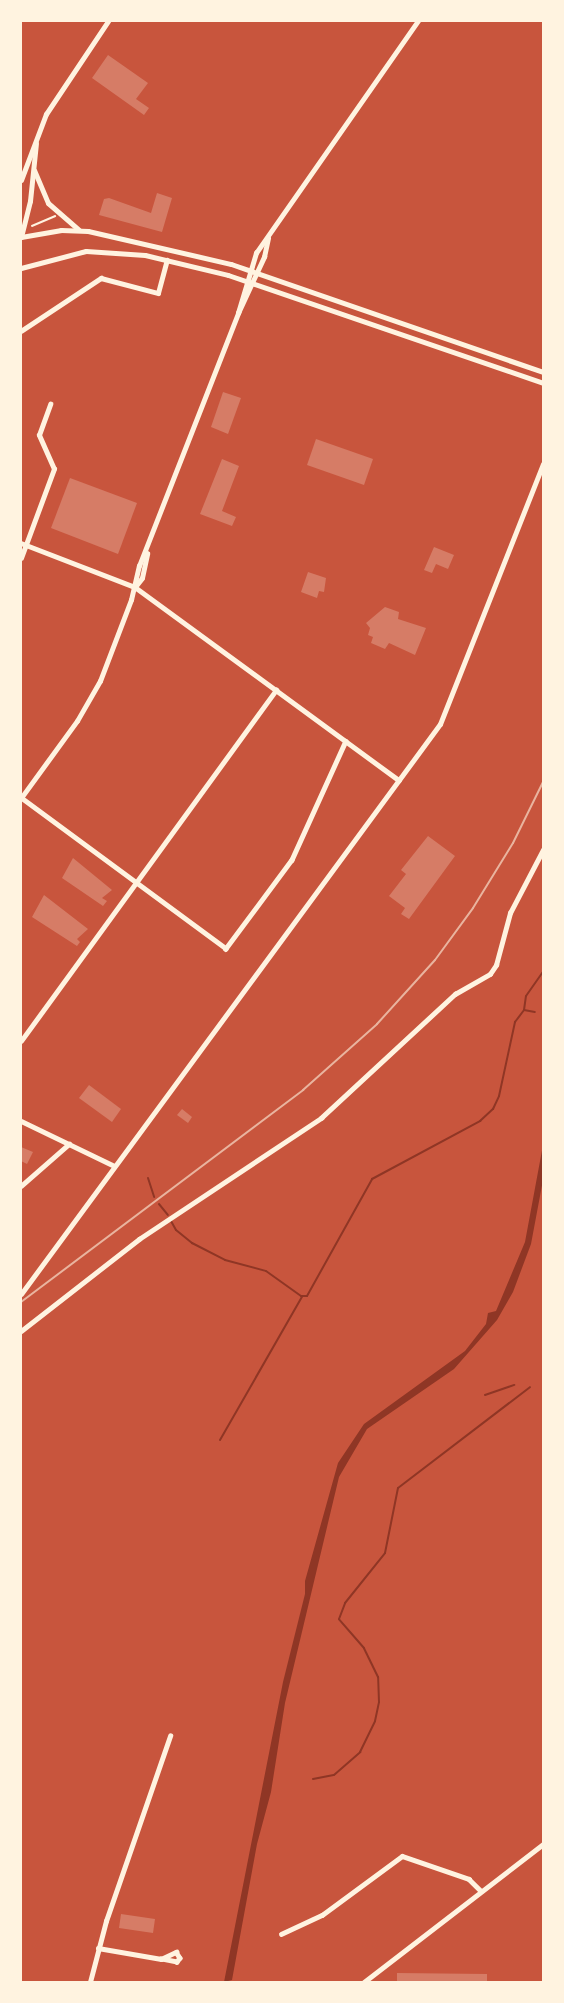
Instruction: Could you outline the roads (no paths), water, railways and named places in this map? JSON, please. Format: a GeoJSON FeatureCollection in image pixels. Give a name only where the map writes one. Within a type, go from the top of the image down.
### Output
{"type":"FeatureCollection","features":[{"type":"Feature","properties":{"kind":"street"},"geometry":{"type":"LineString","coordinates":[[21,180],[37,136],[54,100],[108,21]]}},
{"type":"Feature","properties":{"kind":"street"},"geometry":{"type":"LineString","coordinates":[[238,313],[249,270],[269,235],[418,21]]}},
{"type":"Feature","properties":{"kind":"street"},"geometry":{"type":"LineString","coordinates":[[37,136],[34,168],[21,237],[80,230],[249,270],[543,372]]}},
{"type":"Feature","properties":{"kind":"street"},"geometry":{"type":"LineString","coordinates":[[34,168],[48,203],[80,230]]}},
{"type":"Feature","properties":{"kind":"street"},"geometry":{"type":"LineString","coordinates":[[269,235],[258,273],[238,313],[147,550],[146,568],[135,587],[92,696],[21,798],[226,949],[292,860],[346,741]]}},
{"type":"Feature","properties":{"kind":"street"},"geometry":{"type":"LineString","coordinates":[[21,268],[86,251],[129,252],[167,260],[245,281],[543,383]]}},
{"type":"Feature","properties":{"kind":"street"},"geometry":{"type":"LineString","coordinates":[[21,331],[101,278],[158,293],[167,260]]}},
{"type":"Feature","properties":{"kind":"street"},"geometry":{"type":"LineString","coordinates":[[21,558],[23,544],[54,469],[39,435],[50,404]]}},
{"type":"Feature","properties":{"kind":"street"},"geometry":{"type":"LineString","coordinates":[[21,1294],[449,709],[543,464]]}},
{"type":"Feature","properties":{"kind":"street"},"geometry":{"type":"LineString","coordinates":[[23,544],[135,587],[399,780]]}},
{"type":"Feature","properties":{"kind":"street"},"geometry":{"type":"LineString","coordinates":[[21,1041],[276,690]]}},
{"type":"Feature","properties":{"kind":"street"},"geometry":{"type":"LineString","coordinates":[[21,1331],[158,1226],[321,1118],[455,994],[490,974],[496,965],[510,913],[543,850]]}},
{"type":"Feature","properties":{"kind":"street"},"geometry":{"type":"LineString","coordinates":[[21,1121],[114,1166]]}},
{"type":"Feature","properties":{"kind":"street"},"geometry":{"type":"LineString","coordinates":[[21,1186],[69,1144]]}},
{"type":"Feature","properties":{"kind":"street"},"geometry":{"type":"LineString","coordinates":[[90,1982],[98,1948],[170,1736]]}},
{"type":"Feature","properties":{"kind":"street"},"geometry":{"type":"LineString","coordinates":[[364,1982],[543,1844]]}},
{"type":"Feature","properties":{"kind":"street"},"geometry":{"type":"LineString","coordinates":[[281,1934],[331,1909],[402,1856],[469,1879],[481,1891]]}},
{"type":"Feature","properties":{"kind":"street"},"geometry":{"type":"LineString","coordinates":[[98,1948],[161,1959]]}},
{"type":"Feature","properties":{"kind":"waterway"},"geometry":{"type":"LineString","coordinates":[[524,1010],[526,996],[543,972]]}},
{"type":"Feature","properties":{"kind":"waterway"},"geometry":{"type":"LineString","coordinates":[[171,1221],[176,1230],[192,1243],[225,1260],[266,1271],[301,1296],[307,1296],[372,1179],[480,1121],[493,1109],[499,1096],[515,1022],[524,1010],[535,1012]]}},
{"type":"Feature","properties":{"kind":"waterway"},"geometry":{"type":"LineString","coordinates":[[148,1178],[154,1197]]}},
{"type":"Feature","properties":{"kind":"waterway"},"geometry":{"type":"LineString","coordinates":[[159,1204],[168,1215]]}},
{"type":"Feature","properties":{"kind":"waterway"},"geometry":{"type":"LineString","coordinates":[[220,1440],[302,1297]]}},
{"type":"Feature","properties":{"kind":"waterway"},"geometry":{"type":"LineString","coordinates":[[485,1395],[514,1385]]}},
{"type":"Feature","properties":{"kind":"waterway"},"geometry":{"type":"LineString","coordinates":[[313,1779],[334,1775],[360,1752],[375,1721],[379,1702],[378,1677],[364,1648],[339,1619],[345,1603],[385,1553],[398,1488],[530,1387]]}},
{"type":"Feature","properties":{"kind":"railway"},"geometry":{"type":"LineString","coordinates":[[21,1302],[303,1090],[377,1024],[435,960],[473,908],[513,843],[543,782]]}}]}
